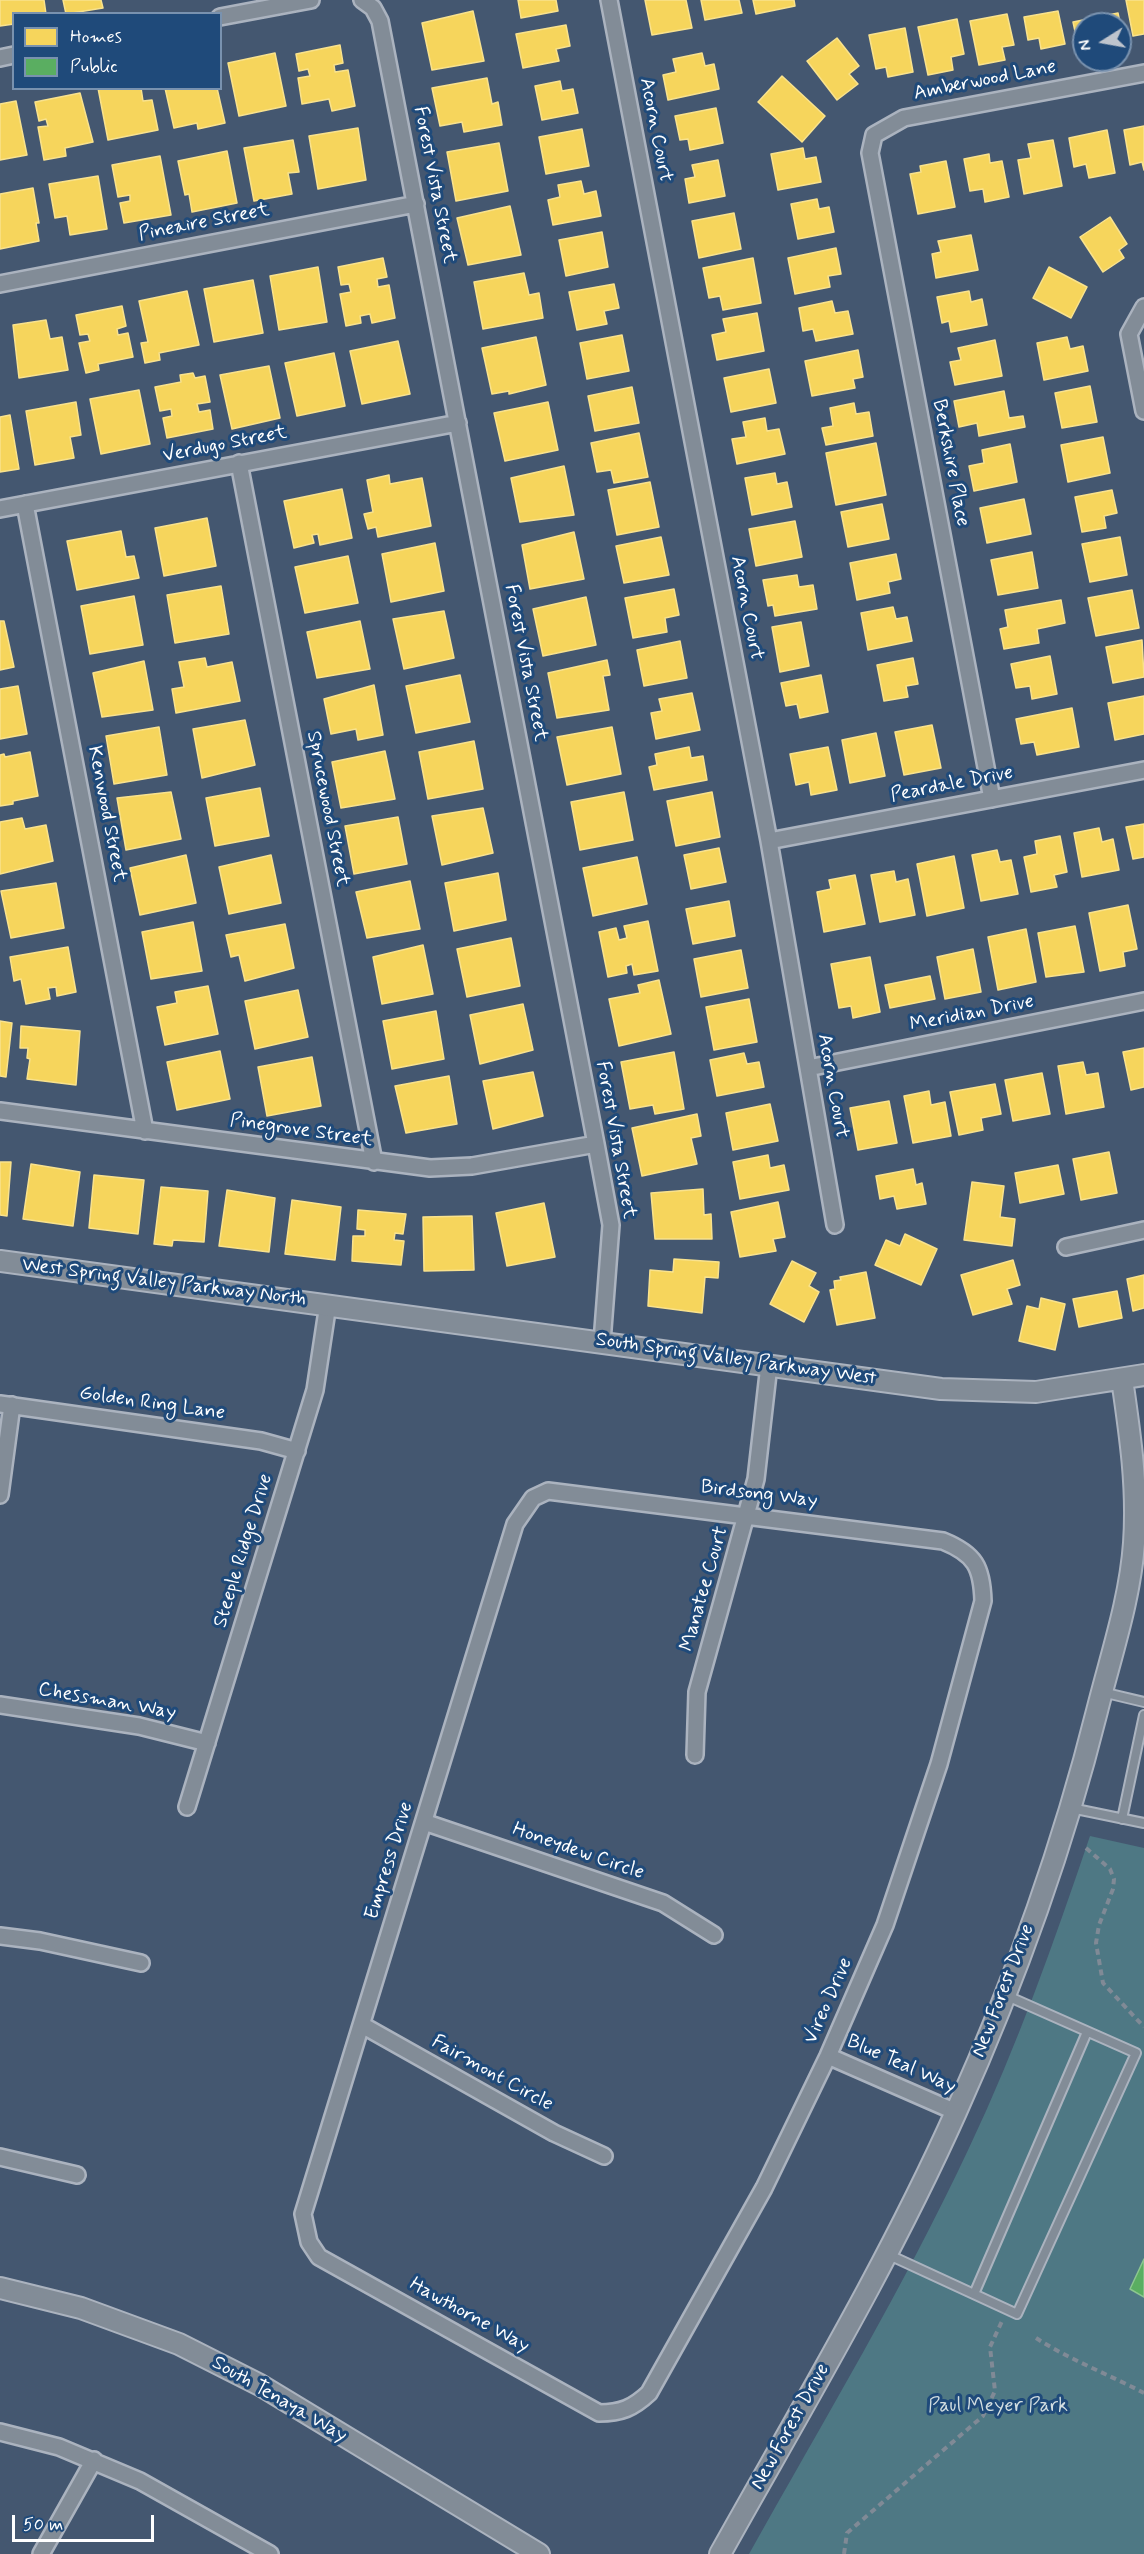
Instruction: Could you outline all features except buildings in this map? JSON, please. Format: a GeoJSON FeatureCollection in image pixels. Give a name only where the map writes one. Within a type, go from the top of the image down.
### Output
{"type":"FeatureCollection","features":[{"type":"Feature","properties":{"kind":"street"},"geometry":{"type":"LineString","coordinates":[[222,17],[311,0]]}},
{"type":"Feature","properties":{"kind":"street","name":"Forest Vista Street"},"geometry":{"type":"LineString","coordinates":[[362,0],[373,8],[380,21],[596,1144],[610,1225],[602,1342]]}},
{"type":"Feature","properties":{"kind":"street","name":"Acorn Court"},"geometry":{"type":"LineString","coordinates":[[609,0],[769,841],[835,1225]]}},
{"type":"Feature","properties":{"kind":"street","name":"Amberwood Lane"},"geometry":{"type":"LineString","coordinates":[[874,135],[904,118],[1144,73]]}},
{"type":"Feature","properties":{"kind":"street","name":"Berkshire Place"},"geometry":{"type":"LineString","coordinates":[[874,135],[870,153],[992,799]]}},
{"type":"Feature","properties":{"kind":"street","name":"Pineaire Street"},"geometry":{"type":"LineString","coordinates":[[0,284],[416,204]]}},
{"type":"Feature","properties":{"kind":"street"},"geometry":{"type":"LineString","coordinates":[[1140,313],[1129,334],[1144,411]]}},
{"type":"Feature","properties":{"kind":"street","name":"Verdugo Street"},"geometry":{"type":"LineString","coordinates":[[0,509],[458,423]]}},
{"type":"Feature","properties":{"kind":"street","name":"Sprucewood Street"},"geometry":{"type":"LineString","coordinates":[[239,464],[374,1162]]}},
{"type":"Feature","properties":{"kind":"street","name":"Kenwood Street"},"geometry":{"type":"LineString","coordinates":[[25,504],[145,1131]]}},
{"type":"Feature","properties":{"kind":"street","name":"Peardale Drive"},"geometry":{"type":"LineString","coordinates":[[769,841],[1144,770]]}},
{"type":"Feature","properties":{"kind":"street","name":"Meridian Drive"},"geometry":{"type":"LineString","coordinates":[[808,1068],[1144,1001]]}},
{"type":"Feature","properties":{"kind":"street","name":"Pinegrove Street"},"geometry":{"type":"LineString","coordinates":[[0,1112],[430,1168],[472,1166],[596,1144]]}},
{"type":"Feature","properties":{"kind":"street"},"geometry":{"type":"LineString","coordinates":[[1066,1247],[1144,1230]]}},
{"type":"Feature","properties":{"kind":"street","name":"West Spring Valley Parkway North"},"geometry":{"type":"LineString","coordinates":[[0,1261],[328,1304]]}},
{"type":"Feature","properties":{"kind":"street","name":"South Spring Valley Parkway West"},"geometry":{"type":"LineString","coordinates":[[328,1304],[941,1389],[1036,1392],[1144,1375]]}},
{"type":"Feature","properties":{"kind":"street","name":"Steeple Ridge Drive"},"geometry":{"type":"LineString","coordinates":[[187,1807],[315,1390],[328,1304]]}},
{"type":"Feature","properties":{"kind":"street","name":"Manatee Court"},"geometry":{"type":"LineString","coordinates":[[695,1755],[697,1692],[748,1515],[756,1479],[769,1365]]}},
{"type":"Feature","properties":{"kind":"street","name":"New Forest Drive"},"geometry":{"type":"LineString","coordinates":[[720,2554],[861,2303],[956,2112],[1004,1995],[1070,1808],[1126,1599],[1134,1545],[1136,1481],[1122,1379]]}},
{"type":"Feature","properties":{"kind":"street"},"geometry":{"type":"LineString","coordinates":[[0,1495],[6,1405]]}},
{"type":"Feature","properties":{"kind":"street","name":"Golden Ring Lane"},"geometry":{"type":"LineString","coordinates":[[6,1405],[261,1441],[297,1451]]}},
{"type":"Feature","properties":{"kind":"street","name":"Birdsong Way"},"geometry":{"type":"LineString","coordinates":[[533,1498],[548,1491],[943,1541],[960,1548],[975,1561]]}},
{"type":"Feature","properties":{"kind":"street","name":"Empress Drive"},"geometry":{"type":"LineString","coordinates":[[309,2242],[303,2214],[515,1524],[533,1498]]}},
{"type":"Feature","properties":{"kind":"street","name":"Vireo Drive"},"geometry":{"type":"LineString","coordinates":[[617,2413],[635,2406],[649,2393],[764,2188],[828,2056],[885,1925],[939,1764],[983,1601],[982,1578],[975,1561]]}},
{"type":"Feature","properties":{"kind":"street","name":"Chessman Way"},"geometry":{"type":"LineString","coordinates":[[0,1705],[139,1726],[207,1743]]}},
{"type":"Feature","properties":{"kind":"street","name":"Honeydew Circle"},"geometry":{"type":"LineString","coordinates":[[424,1822],[663,1903],[714,1935]]}},
{"type":"Feature","properties":{"kind":"street"},"geometry":{"type":"LineString","coordinates":[[0,1936],[40,1941],[141,1963]]}},
{"type":"Feature","properties":{"kind":"street","name":"Fairmont Circle"},"geometry":{"type":"LineString","coordinates":[[362,2025],[554,2133],[604,2156]]}},
{"type":"Feature","properties":{"kind":"street","name":"Blue Teal Way"},"geometry":{"type":"LineString","coordinates":[[828,2056],[956,2112]]}},
{"type":"Feature","properties":{"kind":"street"},"geometry":{"type":"LineString","coordinates":[[0,2157],[77,2175]]}},
{"type":"Feature","properties":{"kind":"street","name":"Hawthorne Way"},"geometry":{"type":"LineString","coordinates":[[309,2242],[319,2257],[599,2413],[617,2413]]}},
{"type":"Feature","properties":{"kind":"street","name":"South Tenaya Way"},"geometry":{"type":"LineString","coordinates":[[0,2288],[81,2308],[179,2344],[260,2385],[539,2554]]}},
{"type":"Feature","properties":{"kind":"street"},"geometry":{"type":"LineString","coordinates":[[0,2432],[59,2447],[94,2460],[140,2481],[270,2554]]}},
{"type":"Feature","properties":{"kind":"street"},"geometry":{"type":"LineString","coordinates":[[40,2554],[94,2460]]}},
{"type":"Feature","properties":{"kind":"lane"},"geometry":{"type":"LineString","coordinates":[[1102,1692],[1144,1702]]}},
{"type":"Feature","properties":{"kind":"lane"},"geometry":{"type":"LineString","coordinates":[[1122,1818],[1144,1715]]}},
{"type":"Feature","properties":{"kind":"lane"},"geometry":{"type":"LineString","coordinates":[[1070,1808],[1144,1823]]}},
{"type":"Feature","properties":{"kind":"lane"},"geometry":{"type":"LineString","coordinates":[[886,2253],[1017,2314],[1136,2053],[1004,1995]]}},
{"type":"Feature","properties":{"kind":"lane"},"geometry":{"type":"LineString","coordinates":[[974,2294],[1087,2032]]}},
{"type":"Feature","properties":{"kind":"path"},"geometry":{"type":"LineString","coordinates":[[1086,1848],[1110,1869],[1114,1879],[1113,1889],[1099,1925],[1096,1943],[1103,1983],[1144,2027]]}},
{"type":"Feature","properties":{"kind":"path"},"geometry":{"type":"LineString","coordinates":[[844,2554],[847,2533],[972,2428],[987,2410],[994,2395],[995,2384],[989,2349],[1000,2322],[1009,2310]]}},
{"type":"Feature","properties":{"kind":"path"},"geometry":{"type":"LineString","coordinates":[[1036,2338],[1053,2349],[1144,2393]]}},
{"type":"Feature","properties":{"kind":"green space","name":"Paul Meyer Park"},"geometry":{"type":"Polygon","coordinates":[[[1090,1836],[1144,1848],[1144,2554],[749,2554],[891,2302],[969,2148],[1019,2033],[1090,1836]]]}}]}
